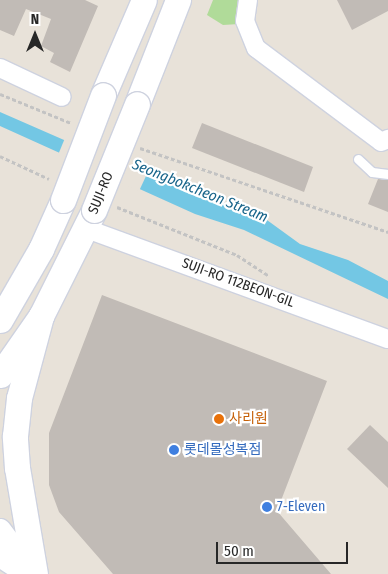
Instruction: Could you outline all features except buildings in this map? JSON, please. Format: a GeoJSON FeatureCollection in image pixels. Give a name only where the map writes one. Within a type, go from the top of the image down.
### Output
{"type":"FeatureCollection","features":[{"type":"Feature","properties":{"kind":"main road"},"geometry":{"type":"LineString","coordinates":[[1,316],[41,248],[58,191],[103,95],[144,0]]}},
{"type":"Feature","properties":{"kind":"main road","name":"SUJI-RO"},"geometry":{"type":"LineString","coordinates":[[0,375],[41,316],[97,214],[137,104],[178,0]]}},
{"type":"Feature","properties":{"kind":"main road"},"geometry":{"type":"LineString","coordinates":[[33,574],[17,468],[15,436],[18,398],[41,316]]}},
{"type":"Feature","properties":{"kind":"main road"},"geometry":{"type":"LineString","coordinates":[[0,554],[33,574]]}},
{"type":"Feature","properties":{"kind":"street"},"geometry":{"type":"LineString","coordinates":[[248,0],[245,21],[256,48],[381,142],[388,139]]}},
{"type":"Feature","properties":{"kind":"street"},"geometry":{"type":"LineString","coordinates":[[0,68],[62,97]]}},
{"type":"Feature","properties":{"kind":"street","name":"SUJI-RO 112BEON-GIL"},"geometry":{"type":"LineString","coordinates":[[97,214],[388,339]]}},
{"type":"Feature","properties":{"kind":"street"},"geometry":{"type":"LineString","coordinates":[[0,530],[33,574]]}},
{"type":"Feature","properties":{"kind":"lane"},"geometry":{"type":"LineString","coordinates":[[358,159],[372,172],[388,174]]}},
{"type":"Feature","properties":{"kind":"path"},"geometry":{"type":"LineString","coordinates":[[0,94],[75,124]]}},
{"type":"Feature","properties":{"kind":"path"},"geometry":{"type":"LineString","coordinates":[[135,146],[388,232]]}},
{"type":"Feature","properties":{"kind":"path"},"geometry":{"type":"LineString","coordinates":[[0,156],[58,191]]}},
{"type":"Feature","properties":{"kind":"path"},"geometry":{"type":"LineString","coordinates":[[97,214],[238,255],[276,281]]}},
{"type":"Feature","properties":{"kind":"green space"},"geometry":{"type":"Polygon","coordinates":[[[213,0],[242,0],[239,24],[223,25],[207,15],[213,0]]]}},
{"type":"Feature","properties":{"kind":"water"},"geometry":{"type":"Polygon","coordinates":[[[0,112],[151,178],[260,215],[300,244],[348,260],[388,281],[388,299],[244,230],[195,214],[0,126],[0,112]]]}},
{"type":"Feature","properties":{"kind":"pier"},"geometry":{"type":"Polygon","coordinates":[[[65,138],[147,174],[139,191],[58,155],[65,138]]]}},
{"type":"Feature","properties":{"kind":"place","name":"사리원"},"geometry":{"type":"Point","coordinates":[219,419]}},
{"type":"Feature","properties":{"kind":"place","name":"롯데몰성복점"},"geometry":{"type":"Point","coordinates":[174,450]}},
{"type":"Feature","properties":{"kind":"place","name":"7-Eleven"},"geometry":{"type":"Point","coordinates":[267,507]}},
{"type":"Feature","properties":{"kind":"water label","name":"Seongbokcheon Stream"},"geometry":{"type":"Point","coordinates":[200,191]}}]}
